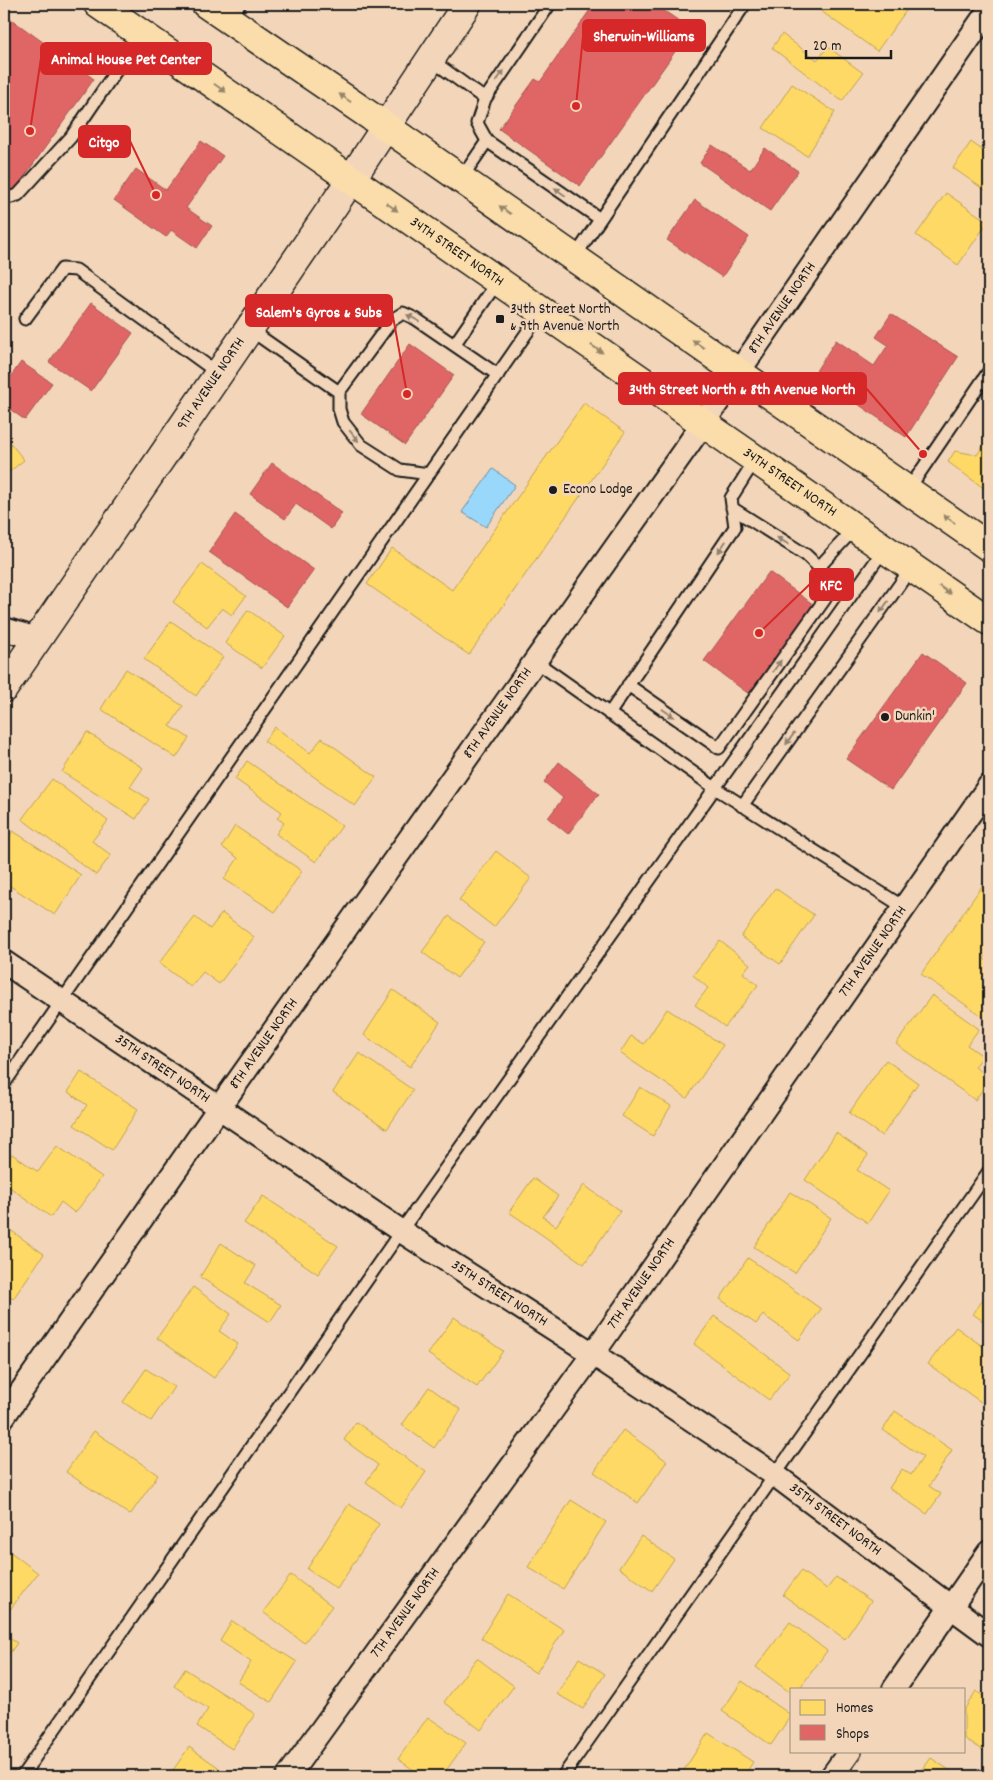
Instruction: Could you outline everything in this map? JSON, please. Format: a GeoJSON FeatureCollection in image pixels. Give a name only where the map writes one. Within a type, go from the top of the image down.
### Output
{"type":"FeatureCollection","features":[{"type":"Feature","properties":{"kind":"highway","name":"34TH STREET NORTH"},"geometry":{"type":"LineString","coordinates":[[98,4],[989,621]]}},
{"type":"Feature","properties":{"kind":"highway"},"geometry":{"type":"LineString","coordinates":[[206,4],[234,12],[385,126],[989,547]]}},
{"type":"Feature","properties":{"kind":"street","name":"9TH AVENUE NORTH"},"geometry":{"type":"LineString","coordinates":[[4,688],[352,179],[385,126],[467,4]]}},
{"type":"Feature","properties":{"kind":"street","name":"8TH AVENUE NORTH"},"geometry":{"type":"LineString","coordinates":[[4,1416],[219,1108],[704,422],[989,10]]}},
{"type":"Feature","properties":{"kind":"street"},"geometry":{"type":"LineString","coordinates":[[4,629],[37,640]]}},
{"type":"Feature","properties":{"kind":"street","name":"7TH AVENUE NORTH"},"geometry":{"type":"LineString","coordinates":[[288,1776],[593,1354],[989,786]]}},
{"type":"Feature","properties":{"kind":"street","name":"35TH STREET NORTH"},"geometry":{"type":"LineString","coordinates":[[4,962],[401,1230],[775,1475],[950,1607],[989,1634]]}},
{"type":"Feature","properties":{"kind":"street"},"geometry":{"type":"LineString","coordinates":[[895,1688],[989,1552]]}},
{"type":"Feature","properties":{"kind":"street"},"geometry":{"type":"LineString","coordinates":[[832,1776],[849,1752]]}},
{"type":"Feature","properties":{"kind":"lane"},"geometry":{"type":"LineString","coordinates":[[550,4],[485,99],[477,123],[487,141],[600,219]]}},
{"type":"Feature","properties":{"kind":"lane"},"geometry":{"type":"LineString","coordinates":[[574,258],[745,4]]}},
{"type":"Feature","properties":{"kind":"lane"},"geometry":{"type":"LineString","coordinates":[[4,199],[18,195],[71,137],[141,34]]}},
{"type":"Feature","properties":{"kind":"lane"},"geometry":{"type":"LineString","coordinates":[[430,59],[485,99]]}},
{"type":"Feature","properties":{"kind":"lane"},"geometry":{"type":"LineString","coordinates":[[461,179],[487,141]]}},
{"type":"Feature","properties":{"kind":"lane"},"geometry":{"type":"LineString","coordinates":[[25,319],[62,269],[76,270],[218,374]]}},
{"type":"Feature","properties":{"kind":"lane"},"geometry":{"type":"LineString","coordinates":[[454,346],[498,281]]}},
{"type":"Feature","properties":{"kind":"lane"},"geometry":{"type":"LineString","coordinates":[[4,1084],[542,311]]}},
{"type":"Feature","properties":{"kind":"lane"},"geometry":{"type":"LineString","coordinates":[[429,474],[400,470],[361,445],[343,422],[339,410],[339,392],[392,320],[403,313],[416,319],[498,376]]}},
{"type":"Feature","properties":{"kind":"lane"},"geometry":{"type":"LineString","coordinates":[[249,329],[339,392]]}},
{"type":"Feature","properties":{"kind":"lane"},"geometry":{"type":"LineString","coordinates":[[908,490],[989,371]]}},
{"type":"Feature","properties":{"kind":"lane"},"geometry":{"type":"LineString","coordinates":[[610,714],[735,527],[731,498],[756,458]]}},
{"type":"Feature","properties":{"kind":"lane"},"geometry":{"type":"LineString","coordinates":[[628,685],[719,748],[825,599],[827,575],[819,567],[806,555],[732,508]]}},
{"type":"Feature","properties":{"kind":"lane"},"geometry":{"type":"LineString","coordinates":[[819,567],[855,528]]}},
{"type":"Feature","properties":{"kind":"lane"},"geometry":{"type":"LineString","coordinates":[[22,1776],[401,1230],[885,548]]}},
{"type":"Feature","properties":{"kind":"lane"},"geometry":{"type":"LineString","coordinates":[[742,806],[912,567]]}},
{"type":"Feature","properties":{"kind":"lane"},"geometry":{"type":"LineString","coordinates":[[825,599],[838,613]]}},
{"type":"Feature","properties":{"kind":"lane"},"geometry":{"type":"LineString","coordinates":[[535,661],[715,788],[905,908]]}},
{"type":"Feature","properties":{"kind":"lane"},"geometry":{"type":"LineString","coordinates":[[757,695],[773,706]]}},
{"type":"Feature","properties":{"kind":"lane"},"geometry":{"type":"LineString","coordinates":[[563,1776],[989,1171]]}},
{"type":"Feature","properties":{"kind":"water"},"geometry":{"type":"Polygon","coordinates":[[[493,469],[515,485],[486,527],[462,512],[493,469]]]}},
{"type":"Feature","properties":{"kind":"building: Homes"},"geometry":{"type":"Polygon","coordinates":[[[811,4],[902,4],[908,8],[877,51],[811,4]]]}},
{"type":"Feature","properties":{"kind":"building: Homes"},"geometry":{"type":"Polygon","coordinates":[[[782,34],[817,60],[828,47],[863,73],[842,101],[772,48],[782,34]]]}},
{"type":"Feature","properties":{"kind":"building: Homes"},"geometry":{"type":"Polygon","coordinates":[[[792,84],[835,112],[807,156],[763,128],[792,84]]]}},
{"type":"Feature","properties":{"kind":"building: Homes"},"geometry":{"type":"Polygon","coordinates":[[[971,142],[989,155],[989,193],[953,168],[971,142]]]}},
{"type":"Feature","properties":{"kind":"building: Homes"},"geometry":{"type":"Polygon","coordinates":[[[946,193],[988,222],[958,265],[916,235],[946,193]]]}},
{"type":"Feature","properties":{"kind":"building: Homes","name":"Econo Lodge"},"geometry":{"type":"Polygon","coordinates":[[[584,403],[625,432],[469,655],[367,584],[392,548],[452,590],[584,403]]]}},
{"type":"Feature","properties":{"kind":"building: Homes"},"geometry":{"type":"Polygon","coordinates":[[[4,435],[24,460],[4,476],[4,435]]]}},
{"type":"Feature","properties":{"kind":"building: Homes"},"geometry":{"type":"Polygon","coordinates":[[[989,437],[989,492],[948,462],[955,451],[977,455],[989,437]]]}},
{"type":"Feature","properties":{"kind":"building: Homes"},"geometry":{"type":"Polygon","coordinates":[[[202,564],[246,596],[232,615],[222,608],[207,627],[173,602],[202,564]]]}},
{"type":"Feature","properties":{"kind":"building: Homes"},"geometry":{"type":"Polygon","coordinates":[[[248,610],[285,636],[262,668],[225,643],[248,610]]]}},
{"type":"Feature","properties":{"kind":"building: Homes"},"geometry":{"type":"Polygon","coordinates":[[[171,621],[223,657],[196,696],[144,659],[171,621]]]}},
{"type":"Feature","properties":{"kind":"building: Homes"},"geometry":{"type":"Polygon","coordinates":[[[126,669],[183,706],[170,726],[189,738],[176,758],[101,709],[126,669]]]}},
{"type":"Feature","properties":{"kind":"building: Homes"},"geometry":{"type":"Polygon","coordinates":[[[275,727],[310,753],[322,738],[376,777],[355,806],[264,741],[275,727]]]}},
{"type":"Feature","properties":{"kind":"building: Homes"},"geometry":{"type":"Polygon","coordinates":[[[87,732],[143,768],[130,787],[149,799],[136,819],[62,772],[87,732]]]}},
{"type":"Feature","properties":{"kind":"building: Homes"},"geometry":{"type":"Polygon","coordinates":[[[247,761],[342,826],[316,862],[276,834],[284,823],[277,818],[282,812],[235,779],[247,761]]]}},
{"type":"Feature","properties":{"kind":"building: Homes"},"geometry":{"type":"Polygon","coordinates":[[[52,779],[108,821],[92,841],[111,855],[96,875],[22,819],[52,779]]]}},
{"type":"Feature","properties":{"kind":"building: Homes"},"geometry":{"type":"Polygon","coordinates":[[[235,826],[302,871],[275,912],[224,879],[238,858],[222,847],[235,826]]]}},
{"type":"Feature","properties":{"kind":"building: Homes"},"geometry":{"type":"Polygon","coordinates":[[[13,831],[81,875],[55,915],[4,882],[4,845],[13,831]]]}},
{"type":"Feature","properties":{"kind":"building: Homes"},"geometry":{"type":"Polygon","coordinates":[[[496,851],[531,878],[494,927],[459,900],[496,851]]]}},
{"type":"Feature","properties":{"kind":"building: Homes"},"geometry":{"type":"Polygon","coordinates":[[[989,876],[989,951],[984,959],[989,962],[989,1021],[921,974],[989,876]]]}},
{"type":"Feature","properties":{"kind":"building: Homes"},"geometry":{"type":"Polygon","coordinates":[[[775,888],[814,915],[780,964],[741,937],[775,888]]]}},
{"type":"Feature","properties":{"kind":"building: Homes"},"geometry":{"type":"Polygon","coordinates":[[[222,913],[254,937],[219,984],[203,972],[191,987],[159,963],[195,917],[210,929],[222,913]]]}},
{"type":"Feature","properties":{"kind":"building: Homes"},"geometry":{"type":"Polygon","coordinates":[[[449,916],[484,942],[457,978],[422,952],[449,916]]]}},
{"type":"Feature","properties":{"kind":"building: Homes"},"geometry":{"type":"Polygon","coordinates":[[[720,941],[750,964],[743,973],[758,985],[725,1027],[695,1005],[708,988],[693,975],[720,941]]]}},
{"type":"Feature","properties":{"kind":"building: Homes"},"geometry":{"type":"Polygon","coordinates":[[[393,990],[440,1022],[410,1067],[364,1035],[393,990]]]}},
{"type":"Feature","properties":{"kind":"building: Homes"},"geometry":{"type":"Polygon","coordinates":[[[932,995],[979,1029],[967,1045],[983,1056],[975,1067],[989,1077],[989,1081],[975,1100],[896,1044],[932,995]]]}},
{"type":"Feature","properties":{"kind":"building: Homes"},"geometry":{"type":"Polygon","coordinates":[[[667,1009],[723,1045],[687,1098],[620,1053],[631,1036],[644,1044],[667,1009]]]}},
{"type":"Feature","properties":{"kind":"building: Homes"},"geometry":{"type":"Polygon","coordinates":[[[359,1053],[413,1090],[387,1129],[333,1092],[359,1053]]]}},
{"type":"Feature","properties":{"kind":"building: Homes"},"geometry":{"type":"Polygon","coordinates":[[[886,1060],[918,1083],[882,1136],[849,1113],[886,1060]]]}},
{"type":"Feature","properties":{"kind":"building: Homes"},"geometry":{"type":"Polygon","coordinates":[[[81,1072],[138,1109],[112,1150],[74,1125],[87,1105],[68,1092],[81,1072]]]}},
{"type":"Feature","properties":{"kind":"building: Homes"},"geometry":{"type":"Polygon","coordinates":[[[640,1087],[671,1106],[653,1136],[622,1116],[640,1087]]]}},
{"type":"Feature","properties":{"kind":"building: Homes"},"geometry":{"type":"Polygon","coordinates":[[[836,1133],[868,1155],[857,1170],[889,1191],[868,1223],[805,1180],[836,1133]]]}},
{"type":"Feature","properties":{"kind":"building: Homes"},"geometry":{"type":"Polygon","coordinates":[[[57,1146],[102,1177],[75,1213],[61,1202],[51,1217],[4,1183],[4,1165],[12,1154],[38,1172],[57,1146]]]}},
{"type":"Feature","properties":{"kind":"building: Homes"},"geometry":{"type":"Polygon","coordinates":[[[533,1178],[558,1196],[543,1217],[556,1226],[584,1185],[620,1211],[584,1264],[509,1212],[533,1178]]]}},
{"type":"Feature","properties":{"kind":"building: Homes"},"geometry":{"type":"Polygon","coordinates":[[[790,1192],[831,1218],[795,1273],[754,1247],[790,1192]]]}},
{"type":"Feature","properties":{"kind":"building: Homes"},"geometry":{"type":"Polygon","coordinates":[[[263,1196],[338,1246],[318,1274],[244,1223],[263,1196]]]}},
{"type":"Feature","properties":{"kind":"building: Homes"},"geometry":{"type":"Polygon","coordinates":[[[6,1227],[44,1254],[13,1299],[4,1292],[4,1230],[6,1227]]]}},
{"type":"Feature","properties":{"kind":"building: Homes"},"geometry":{"type":"Polygon","coordinates":[[[221,1243],[256,1266],[245,1283],[281,1305],[270,1322],[200,1277],[221,1243]]]}},
{"type":"Feature","properties":{"kind":"building: Homes"},"geometry":{"type":"Polygon","coordinates":[[[748,1258],[821,1309],[799,1340],[763,1315],[756,1324],[720,1299],[748,1258]]]}},
{"type":"Feature","properties":{"kind":"building: Homes"},"geometry":{"type":"Polygon","coordinates":[[[193,1287],[231,1314],[219,1331],[238,1344],[214,1378],[157,1338],[193,1287]]]}},
{"type":"Feature","properties":{"kind":"building: Homes"},"geometry":{"type":"Polygon","coordinates":[[[989,1291],[989,1325],[973,1314],[989,1291]]]}},
{"type":"Feature","properties":{"kind":"building: Homes"},"geometry":{"type":"Polygon","coordinates":[[[714,1316],[790,1373],[769,1400],[694,1344],[714,1316]]]}},
{"type":"Feature","properties":{"kind":"building: Homes"},"geometry":{"type":"Polygon","coordinates":[[[454,1317],[503,1351],[477,1387],[428,1354],[454,1317]]]}},
{"type":"Feature","properties":{"kind":"building: Homes"},"geometry":{"type":"Polygon","coordinates":[[[956,1327],[989,1351],[989,1408],[928,1364],[956,1327]]]}},
{"type":"Feature","properties":{"kind":"building: Homes"},"geometry":{"type":"Polygon","coordinates":[[[146,1369],[174,1387],[151,1421],[123,1402],[146,1369]]]}},
{"type":"Feature","properties":{"kind":"building: Homes"},"geometry":{"type":"Polygon","coordinates":[[[429,1387],[461,1410],[434,1448],[402,1425],[429,1387]]]}},
{"type":"Feature","properties":{"kind":"building: Homes"},"geometry":{"type":"Polygon","coordinates":[[[895,1411],[952,1450],[929,1486],[941,1494],[927,1514],[889,1488],[902,1469],[911,1475],[923,1457],[883,1430],[895,1411]]]}},
{"type":"Feature","properties":{"kind":"building: Homes"},"geometry":{"type":"Polygon","coordinates":[[[356,1422],[426,1472],[401,1508],[366,1482],[378,1465],[344,1440],[356,1422]]]}},
{"type":"Feature","properties":{"kind":"building: Homes"},"geometry":{"type":"Polygon","coordinates":[[[623,1430],[667,1461],[638,1503],[594,1472],[623,1430]]]}},
{"type":"Feature","properties":{"kind":"building: Homes"},"geometry":{"type":"Polygon","coordinates":[[[94,1431],[158,1475],[130,1515],[66,1472],[94,1431]]]}},
{"type":"Feature","properties":{"kind":"building: Homes"},"geometry":{"type":"Polygon","coordinates":[[[571,1500],[606,1522],[563,1589],[528,1567],[571,1500]]]}},
{"type":"Feature","properties":{"kind":"building: Homes"},"geometry":{"type":"Polygon","coordinates":[[[349,1504],[379,1524],[337,1589],[307,1569],[349,1504]]]}},
{"type":"Feature","properties":{"kind":"building: Homes"},"geometry":{"type":"Polygon","coordinates":[[[641,1536],[674,1559],[652,1591],[619,1568],[641,1536]]]}},
{"type":"Feature","properties":{"kind":"building: Homes"},"geometry":{"type":"Polygon","coordinates":[[[4,1547],[38,1573],[5,1616],[4,1615],[4,1547]]]}},
{"type":"Feature","properties":{"kind":"building: Homes"},"geometry":{"type":"Polygon","coordinates":[[[801,1571],[827,1589],[836,1577],[871,1601],[845,1639],[783,1595],[801,1571]]]}},
{"type":"Feature","properties":{"kind":"building: Homes"},"geometry":{"type":"Polygon","coordinates":[[[291,1575],[332,1606],[304,1643],[263,1612],[291,1575]]]}},
{"type":"Feature","properties":{"kind":"building: Homes"},"geometry":{"type":"Polygon","coordinates":[[[508,1594],[564,1630],[536,1673],[481,1638],[508,1594]]]}},
{"type":"Feature","properties":{"kind":"building: Homes"},"geometry":{"type":"Polygon","coordinates":[[[232,1621],[297,1662],[271,1702],[238,1682],[251,1662],[220,1641],[232,1621]]]}},
{"type":"Feature","properties":{"kind":"building: Homes"},"geometry":{"type":"Polygon","coordinates":[[[790,1622],[827,1651],[800,1688],[790,1688],[790,1692],[756,1667],[790,1622]]]}},
{"type":"Feature","properties":{"kind":"building: Homes"},"geometry":{"type":"Polygon","coordinates":[[[4,1634],[17,1643],[4,1661],[4,1634]]]}},
{"type":"Feature","properties":{"kind":"building: Homes"},"geometry":{"type":"Polygon","coordinates":[[[477,1658],[514,1686],[481,1730],[444,1702],[477,1658]]]}},
{"type":"Feature","properties":{"kind":"building: Homes"},"geometry":{"type":"Polygon","coordinates":[[[579,1658],[605,1674],[583,1709],[557,1694],[579,1658]]]}},
{"type":"Feature","properties":{"kind":"building: Homes"},"geometry":{"type":"Polygon","coordinates":[[[185,1669],[255,1714],[232,1749],[197,1726],[208,1709],[174,1686],[185,1669]]]}},
{"type":"Feature","properties":{"kind":"building: Homes"},"geometry":{"type":"Polygon","coordinates":[[[742,1681],[790,1714],[790,1716],[771,1745],[722,1711],[742,1681]]]}},
{"type":"Feature","properties":{"kind":"building: Homes"},"geometry":{"type":"Polygon","coordinates":[[[976,1691],[989,1700],[989,1754],[966,1739],[966,1707],[976,1691]]]}},
{"type":"Feature","properties":{"kind":"building: Homes"},"geometry":{"type":"Polygon","coordinates":[[[428,1717],[466,1743],[442,1776],[422,1776],[398,1759],[428,1717]]]}},
{"type":"Feature","properties":{"kind":"building: Homes"},"geometry":{"type":"Polygon","coordinates":[[[708,1733],[753,1762],[744,1776],[680,1776],[708,1733]]]}},
{"type":"Feature","properties":{"kind":"building: Homes"},"geometry":{"type":"Polygon","coordinates":[[[189,1747],[218,1767],[212,1776],[169,1776],[189,1747]]]}},
{"type":"Feature","properties":{"kind":"building: Homes"},"geometry":{"type":"Polygon","coordinates":[[[931,1758],[958,1776],[918,1776],[931,1758]]]}},
{"type":"Feature","properties":{"kind":"building: Shops"},"geometry":{"type":"Polygon","coordinates":[[[594,4],[654,4],[691,29],[580,186],[499,129],[535,79],[540,82],[594,4]]]}},
{"type":"Feature","properties":{"kind":"building: Shops"},"geometry":{"type":"Polygon","coordinates":[[[4,14],[94,79],[14,191],[4,184],[4,14]]]}},
{"type":"Feature","properties":{"kind":"building: Shops"},"geometry":{"type":"Polygon","coordinates":[[[201,141],[223,156],[186,208],[212,226],[197,248],[171,230],[166,237],[114,200],[136,169],[166,190],[201,141]]]}},
{"type":"Feature","properties":{"kind":"building: Shops"},"geometry":{"type":"Polygon","coordinates":[[[712,145],[750,170],[765,148],[798,171],[770,211],[700,163],[712,145]]]}},
{"type":"Feature","properties":{"kind":"building: Shops"},"geometry":{"type":"Polygon","coordinates":[[[695,200],[749,237],[722,277],[667,240],[695,200]]]}},
{"type":"Feature","properties":{"kind":"building: Shops"},"geometry":{"type":"Polygon","coordinates":[[[91,303],[133,333],[91,391],[49,362],[91,303]]]}},
{"type":"Feature","properties":{"kind":"building: Shops"},"geometry":{"type":"Polygon","coordinates":[[[891,314],[958,357],[906,437],[814,374],[836,340],[874,366],[888,345],[876,337],[891,314]]]}},
{"type":"Feature","properties":{"kind":"building: Shops"},"geometry":{"type":"Polygon","coordinates":[[[410,344],[454,375],[405,445],[361,414],[410,344]]]}},
{"type":"Feature","properties":{"kind":"building: Shops"},"geometry":{"type":"Polygon","coordinates":[[[21,362],[52,383],[25,420],[4,405],[4,386],[21,362]]]}},
{"type":"Feature","properties":{"kind":"building: Shops"},"geometry":{"type":"Polygon","coordinates":[[[272,463],[342,513],[331,529],[296,504],[285,519],[250,494],[272,463]]]}},
{"type":"Feature","properties":{"kind":"building: Shops"},"geometry":{"type":"Polygon","coordinates":[[[235,514],[314,570],[287,607],[209,552],[235,514]]]}},
{"type":"Feature","properties":{"kind":"building: Shops"},"geometry":{"type":"Polygon","coordinates":[[[769,572],[814,605],[749,694],[704,661],[769,572]]]}},
{"type":"Feature","properties":{"kind":"building: Shops"},"geometry":{"type":"Polygon","coordinates":[[[923,652],[967,683],[891,790],[846,759],[923,652]]]}},
{"type":"Feature","properties":{"kind":"building: Shops"},"geometry":{"type":"Polygon","coordinates":[[[559,762],[599,794],[568,834],[548,818],[563,798],[544,782],[559,762]]]}},
{"type":"Feature","properties":{"kind":"place","name":"Sherwin-Williams"},"geometry":{"type":"Point","coordinates":[576,106]}},
{"type":"Feature","properties":{"kind":"place","name":"Animal House Pet Center"},"geometry":{"type":"Point","coordinates":[30,131]}},
{"type":"Feature","properties":{"kind":"place","name":"Citgo"},"geometry":{"type":"Point","coordinates":[156,195]}},
{"type":"Feature","properties":{"kind":"place","name":"34th Street North & 9th Avenue North"},"geometry":{"type":"Point","coordinates":[500,319]}},
{"type":"Feature","properties":{"kind":"place","name":"Salem's Gyros & Subs"},"geometry":{"type":"Point","coordinates":[407,394]}},
{"type":"Feature","properties":{"kind":"place","name":"34th Street North & 8th Avenue North"},"geometry":{"type":"Point","coordinates":[923,454]}},
{"type":"Feature","properties":{"kind":"place","name":"Econo Lodge"},"geometry":{"type":"Point","coordinates":[553,490]}},
{"type":"Feature","properties":{"kind":"place","name":"KFC"},"geometry":{"type":"Point","coordinates":[759,633]}},
{"type":"Feature","properties":{"kind":"place","name":"Dunkin'"},"geometry":{"type":"Point","coordinates":[885,717]}}]}
